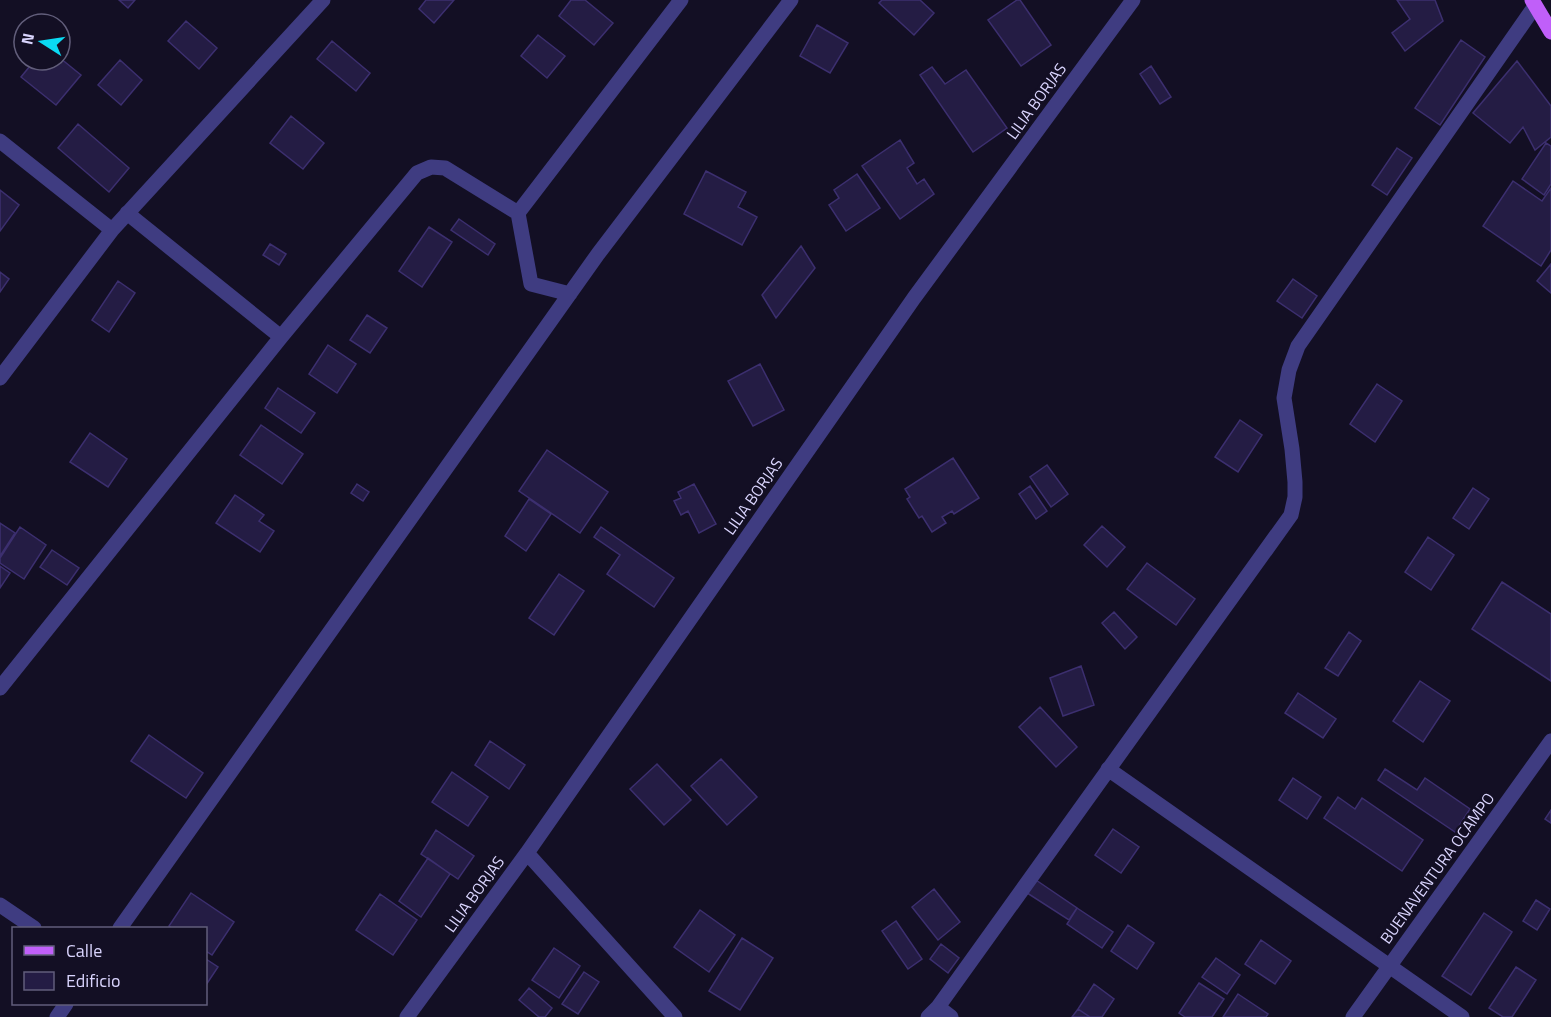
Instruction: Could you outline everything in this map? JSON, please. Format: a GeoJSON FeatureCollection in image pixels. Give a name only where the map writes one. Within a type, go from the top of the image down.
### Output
{"type":"FeatureCollection","features":[{"type":"Feature","properties":{"kind":"main road"},"geometry":{"type":"LineString","coordinates":[[1534,3],[1551,32]]}},
{"type":"Feature","properties":{"kind":"street"},"geometry":{"type":"LineString","coordinates":[[0,378],[112,230],[323,0]]}},
{"type":"Feature","properties":{"kind":"street"},"geometry":{"type":"LineString","coordinates":[[518,213],[681,0]]}},
{"type":"Feature","properties":{"kind":"street"},"geometry":{"type":"LineString","coordinates":[[121,927],[605,244],[791,0]]}},
{"type":"Feature","properties":{"kind":"street","name":"LILIA BORJAS"},"geometry":{"type":"LineString","coordinates":[[407,1017],[527,853],[907,307],[1133,0]]}},
{"type":"Feature","properties":{"kind":"street"},"geometry":{"type":"LineString","coordinates":[[951,1017],[933,1012],[1291,515],[1295,497],[1295,482],[1284,398],[1289,370],[1298,346],[1534,3]]}},
{"type":"Feature","properties":{"kind":"street"},"geometry":{"type":"LineString","coordinates":[[0,141],[112,230]]}},
{"type":"Feature","properties":{"kind":"street"},"geometry":{"type":"LineString","coordinates":[[0,688],[280,337],[417,173],[431,167],[446,168],[518,213],[531,284],[570,294]]}},
{"type":"Feature","properties":{"kind":"street"},"geometry":{"type":"LineString","coordinates":[[127,213],[280,337]]}},
{"type":"Feature","properties":{"kind":"street","name":"BUENAVENTURA OCAMPO"},"geometry":{"type":"LineString","coordinates":[[1353,1017],[1551,741]]}},
{"type":"Feature","properties":{"kind":"street"},"geometry":{"type":"LineString","coordinates":[[1108,769],[1462,1017]]}},
{"type":"Feature","properties":{"kind":"street"},"geometry":{"type":"LineString","coordinates":[[527,853],[675,1017]]}},
{"type":"Feature","properties":{"kind":"street"},"geometry":{"type":"LineString","coordinates":[[0,905],[33,927]]}},
{"type":"Feature","properties":{"kind":"building"},"geometry":{"type":"Polygon","coordinates":[[[119,0],[135,0],[128,8],[119,0]]]}},
{"type":"Feature","properties":{"kind":"building"},"geometry":{"type":"Polygon","coordinates":[[[426,0],[454,0],[434,23],[419,9],[426,0]]]}},
{"type":"Feature","properties":{"kind":"building"},"geometry":{"type":"Polygon","coordinates":[[[571,0],[585,0],[613,23],[594,45],[559,16],[571,0]]]}},
{"type":"Feature","properties":{"kind":"building"},"geometry":{"type":"Polygon","coordinates":[[[882,0],[920,0],[934,13],[914,35],[879,3],[882,0]]]}},
{"type":"Feature","properties":{"kind":"building"},"geometry":{"type":"Polygon","coordinates":[[[1020,0],[1051,45],[1021,66],[988,20],[1020,0]]]}},
{"type":"Feature","properties":{"kind":"building"},"geometry":{"type":"Polygon","coordinates":[[[1397,0],[1435,0],[1443,21],[1405,51],[1392,33],[1410,19],[1397,0]]]}},
{"type":"Feature","properties":{"kind":"building"},"geometry":{"type":"Polygon","coordinates":[[[186,21],[217,48],[199,69],[168,41],[186,21]]]}},
{"type":"Feature","properties":{"kind":"building"},"geometry":{"type":"Polygon","coordinates":[[[817,25],[848,43],[830,73],[800,56],[817,25]]]}},
{"type":"Feature","properties":{"kind":"building"},"geometry":{"type":"Polygon","coordinates":[[[538,35],[565,56],[547,78],[521,56],[538,35]]]}},
{"type":"Feature","properties":{"kind":"building"},"geometry":{"type":"Polygon","coordinates":[[[1461,40],[1485,57],[1440,125],[1415,108],[1461,40]]]}},
{"type":"Feature","properties":{"kind":"building"},"geometry":{"type":"Polygon","coordinates":[[[332,41],[370,73],[356,91],[317,59],[332,41]]]}},
{"type":"Feature","properties":{"kind":"building"},"geometry":{"type":"Polygon","coordinates":[[[120,60],[142,80],[121,105],[98,85],[120,60]]]}},
{"type":"Feature","properties":{"kind":"building"},"geometry":{"type":"Polygon","coordinates":[[[1517,61],[1551,106],[1551,137],[1535,150],[1523,127],[1510,143],[1473,113],[1517,61]]]}},
{"type":"Feature","properties":{"kind":"building"},"geometry":{"type":"Polygon","coordinates":[[[1151,66],[1171,97],[1160,104],[1140,74],[1151,66]]]}},
{"type":"Feature","properties":{"kind":"building"},"geometry":{"type":"Polygon","coordinates":[[[932,67],[945,84],[966,70],[1007,128],[973,152],[920,75],[932,67]]]}},
{"type":"Feature","properties":{"kind":"building"},"geometry":{"type":"Polygon","coordinates":[[[72,68],[81,75],[56,105],[21,77],[25,72],[72,72],[72,68]]]}},
{"type":"Feature","properties":{"kind":"building"},"geometry":{"type":"Polygon","coordinates":[[[291,116],[324,143],[303,169],[270,143],[291,116]]]}},
{"type":"Feature","properties":{"kind":"building"},"geometry":{"type":"Polygon","coordinates":[[[78,124],[129,168],[109,192],[58,148],[78,124]]]}},
{"type":"Feature","properties":{"kind":"building"},"geometry":{"type":"Polygon","coordinates":[[[900,140],[914,163],[907,168],[917,184],[924,179],[934,194],[900,219],[862,166],[900,140]]]}},
{"type":"Feature","properties":{"kind":"building"},"geometry":{"type":"Polygon","coordinates":[[[1546,143],[1551,146],[1551,184],[1544,195],[1522,179],[1546,143]]]}},
{"type":"Feature","properties":{"kind":"building"},"geometry":{"type":"Polygon","coordinates":[[[1397,148],[1412,158],[1387,195],[1372,185],[1397,148]]]}},
{"type":"Feature","properties":{"kind":"building"},"geometry":{"type":"Polygon","coordinates":[[[706,171],[746,192],[738,207],[757,217],[742,245],[684,214],[706,171]]]}},
{"type":"Feature","properties":{"kind":"building"},"geometry":{"type":"Polygon","coordinates":[[[857,174],[880,208],[846,231],[829,205],[839,198],[834,190],[857,174]]]}},
{"type":"Feature","properties":{"kind":"building"},"geometry":{"type":"Polygon","coordinates":[[[1513,181],[1542,201],[1551,188],[1551,250],[1541,266],[1483,226],[1513,181]]]}},
{"type":"Feature","properties":{"kind":"building"},"geometry":{"type":"Polygon","coordinates":[[[0,190],[19,205],[0,231],[0,190]]]}},
{"type":"Feature","properties":{"kind":"building"},"geometry":{"type":"Polygon","coordinates":[[[459,219],[495,244],[488,255],[451,230],[459,219]]]}},
{"type":"Feature","properties":{"kind":"building"},"geometry":{"type":"Polygon","coordinates":[[[429,227],[452,242],[422,287],[399,271],[429,227]]]}},
{"type":"Feature","properties":{"kind":"building"},"geometry":{"type":"Polygon","coordinates":[[[270,244],[286,254],[279,265],[263,255],[270,244]]]}},
{"type":"Feature","properties":{"kind":"building"},"geometry":{"type":"Polygon","coordinates":[[[801,246],[815,268],[776,318],[762,295],[801,246]]]}},
{"type":"Feature","properties":{"kind":"building"},"geometry":{"type":"Polygon","coordinates":[[[1551,264],[1551,293],[1537,281],[1551,264]]]}},
{"type":"Feature","properties":{"kind":"building"},"geometry":{"type":"Polygon","coordinates":[[[0,272],[9,279],[0,292],[0,272]]]}},
{"type":"Feature","properties":{"kind":"building"},"geometry":{"type":"Polygon","coordinates":[[[1293,279],[1317,296],[1302,318],[1277,301],[1293,279]]]}},
{"type":"Feature","properties":{"kind":"building"},"geometry":{"type":"Polygon","coordinates":[[[118,281],[135,293],[109,332],[92,320],[118,281]]]}},
{"type":"Feature","properties":{"kind":"building"},"geometry":{"type":"Polygon","coordinates":[[[367,315],[387,328],[370,353],[350,340],[367,315]]]}},
{"type":"Feature","properties":{"kind":"building"},"geometry":{"type":"Polygon","coordinates":[[[328,345],[356,364],[337,393],[309,374],[328,345]]]}},
{"type":"Feature","properties":{"kind":"building"},"geometry":{"type":"Polygon","coordinates":[[[760,364],[784,410],[753,426],[728,381],[760,364]]]}},
{"type":"Feature","properties":{"kind":"building"},"geometry":{"type":"Polygon","coordinates":[[[1377,384],[1402,401],[1375,442],[1350,424],[1377,384]]]}},
{"type":"Feature","properties":{"kind":"building"},"geometry":{"type":"Polygon","coordinates":[[[278,388],[315,413],[301,433],[265,408],[278,388]]]}},
{"type":"Feature","properties":{"kind":"building"},"geometry":{"type":"Polygon","coordinates":[[[1240,420],[1262,435],[1238,472],[1215,457],[1240,420]]]}},
{"type":"Feature","properties":{"kind":"building"},"geometry":{"type":"Polygon","coordinates":[[[261,425],[303,454],[282,484],[240,455],[261,425]]]}},
{"type":"Feature","properties":{"kind":"building"},"geometry":{"type":"Polygon","coordinates":[[[90,433],[127,459],[108,487],[70,462],[90,433]]]}},
{"type":"Feature","properties":{"kind":"building"},"geometry":{"type":"Polygon","coordinates":[[[547,450],[608,492],[580,533],[519,491],[547,450]]]}},
{"type":"Feature","properties":{"kind":"building"},"geometry":{"type":"Polygon","coordinates":[[[953,458],[979,498],[954,514],[952,511],[942,517],[946,523],[932,532],[922,516],[919,518],[907,499],[910,497],[905,489],[953,458]]]}},
{"type":"Feature","properties":{"kind":"building"},"geometry":{"type":"Polygon","coordinates":[[[1047,465],[1068,494],[1051,507],[1030,477],[1047,465]]]}},
{"type":"Feature","properties":{"kind":"building"},"geometry":{"type":"Polygon","coordinates":[[[357,484],[369,492],[363,501],[351,493],[357,484]]]}},
{"type":"Feature","properties":{"kind":"building"},"geometry":{"type":"Polygon","coordinates":[[[694,484],[716,524],[699,533],[688,511],[681,515],[674,501],[681,498],[678,492],[694,484]]]}},
{"type":"Feature","properties":{"kind":"building"},"geometry":{"type":"Polygon","coordinates":[[[1030,486],[1047,511],[1036,519],[1019,494],[1030,486]]]}},
{"type":"Feature","properties":{"kind":"building"},"geometry":{"type":"Polygon","coordinates":[[[1473,488],[1489,499],[1469,529],[1453,518],[1473,488]]]}},
{"type":"Feature","properties":{"kind":"building"},"geometry":{"type":"Polygon","coordinates":[[[235,495],[264,515],[259,521],[274,531],[260,552],[216,523],[235,495]]]}},
{"type":"Feature","properties":{"kind":"building"},"geometry":{"type":"Polygon","coordinates":[[[529,499],[551,514],[526,551],[505,536],[529,499]]]}},
{"type":"Feature","properties":{"kind":"building"},"geometry":{"type":"Polygon","coordinates":[[[0,523],[15,533],[0,556],[0,523]]]}},
{"type":"Feature","properties":{"kind":"building"},"geometry":{"type":"Polygon","coordinates":[[[1102,526],[1125,547],[1107,567],[1084,545],[1102,526]]]}},
{"type":"Feature","properties":{"kind":"building"},"geometry":{"type":"Polygon","coordinates":[[[20,527],[46,545],[24,579],[0,563],[0,558],[20,527]]]}},
{"type":"Feature","properties":{"kind":"building"},"geometry":{"type":"Polygon","coordinates":[[[601,527],[674,578],[654,607],[607,574],[620,555],[594,537],[601,527]]]}},
{"type":"Feature","properties":{"kind":"building"},"geometry":{"type":"Polygon","coordinates":[[[1428,537],[1454,555],[1431,590],[1405,572],[1428,537]]]}},
{"type":"Feature","properties":{"kind":"building"},"geometry":{"type":"Polygon","coordinates":[[[52,550],[79,568],[67,585],[40,567],[52,550]]]}},
{"type":"Feature","properties":{"kind":"building"},"geometry":{"type":"Polygon","coordinates":[[[1147,563],[1195,599],[1176,625],[1127,589],[1147,563]]]}},
{"type":"Feature","properties":{"kind":"building"},"geometry":{"type":"Polygon","coordinates":[[[0,566],[10,573],[0,588],[0,566]]]}},
{"type":"Feature","properties":{"kind":"building"},"geometry":{"type":"Polygon","coordinates":[[[559,574],[584,591],[554,635],[529,618],[559,574]]]}},
{"type":"Feature","properties":{"kind":"building"},"geometry":{"type":"Polygon","coordinates":[[[1502,582],[1551,614],[1551,681],[1472,629],[1502,582]]]}},
{"type":"Feature","properties":{"kind":"building"},"geometry":{"type":"Polygon","coordinates":[[[1114,612],[1137,637],[1125,649],[1102,623],[1114,612]]]}},
{"type":"Feature","properties":{"kind":"building"},"geometry":{"type":"Polygon","coordinates":[[[1349,632],[1361,641],[1338,676],[1325,668],[1349,632]]]}},
{"type":"Feature","properties":{"kind":"building"},"geometry":{"type":"Polygon","coordinates":[[[1081,666],[1094,705],[1063,716],[1050,678],[1081,666]]]}},
{"type":"Feature","properties":{"kind":"building"},"geometry":{"type":"Polygon","coordinates":[[[1420,681],[1450,701],[1423,742],[1393,721],[1420,681]]]}},
{"type":"Feature","properties":{"kind":"building"},"geometry":{"type":"Polygon","coordinates":[[[1298,693],[1336,719],[1323,738],[1285,713],[1298,693]]]}},
{"type":"Feature","properties":{"kind":"building"},"geometry":{"type":"Polygon","coordinates":[[[1040,707],[1077,747],[1056,767],[1019,727],[1040,707]]]}},
{"type":"Feature","properties":{"kind":"building"},"geometry":{"type":"Polygon","coordinates":[[[149,735],[203,773],[186,798],[131,761],[149,735]]]}},
{"type":"Feature","properties":{"kind":"building"},"geometry":{"type":"Polygon","coordinates":[[[490,741],[525,765],[509,789],[475,765],[490,741]]]}},
{"type":"Feature","properties":{"kind":"building"},"geometry":{"type":"Polygon","coordinates":[[[721,759],[757,797],[727,825],[691,786],[721,759]]]}},
{"type":"Feature","properties":{"kind":"building"},"geometry":{"type":"Polygon","coordinates":[[[657,764],[691,800],[664,825],[630,789],[657,764]]]}},
{"type":"Feature","properties":{"kind":"building"},"geometry":{"type":"Polygon","coordinates":[[[1385,769],[1417,790],[1425,778],[1470,809],[1455,832],[1378,780],[1385,769]]]}},
{"type":"Feature","properties":{"kind":"building"},"geometry":{"type":"Polygon","coordinates":[[[452,772],[488,797],[468,826],[432,802],[452,772]]]}},
{"type":"Feature","properties":{"kind":"building"},"geometry":{"type":"Polygon","coordinates":[[[1293,778],[1321,797],[1307,819],[1279,800],[1293,778]]]}},
{"type":"Feature","properties":{"kind":"building"},"geometry":{"type":"Polygon","coordinates":[[[1338,797],[1355,809],[1362,798],[1423,840],[1402,871],[1324,818],[1338,797]]]}},
{"type":"Feature","properties":{"kind":"building"},"geometry":{"type":"Polygon","coordinates":[[[1551,810],[1551,823],[1545,819],[1551,810]]]}},
{"type":"Feature","properties":{"kind":"building"},"geometry":{"type":"Polygon","coordinates":[[[1113,829],[1139,847],[1121,873],[1095,855],[1113,829]]]}},
{"type":"Feature","properties":{"kind":"building"},"geometry":{"type":"Polygon","coordinates":[[[436,830],[474,856],[458,879],[421,854],[436,830]]]}},
{"type":"Feature","properties":{"kind":"building"},"geometry":{"type":"Polygon","coordinates":[[[428,858],[450,874],[421,917],[399,901],[428,858]]]}},
{"type":"Feature","properties":{"kind":"building"},"geometry":{"type":"Polygon","coordinates":[[[1033,878],[1077,908],[1069,920],[1024,891],[1033,878]]]}},
{"type":"Feature","properties":{"kind":"building"},"geometry":{"type":"Polygon","coordinates":[[[934,889],[960,922],[938,940],[912,907],[934,889]]]}},
{"type":"Feature","properties":{"kind":"building"},"geometry":{"type":"Polygon","coordinates":[[[191,893],[234,922],[212,955],[207,952],[207,927],[169,926],[191,893]]]}},
{"type":"Feature","properties":{"kind":"building"},"geometry":{"type":"Polygon","coordinates":[[[380,894],[417,920],[393,955],[356,930],[380,894]]]}},
{"type":"Feature","properties":{"kind":"building"},"geometry":{"type":"Polygon","coordinates":[[[1536,900],[1550,909],[1537,930],[1523,921],[1536,900]]]}},
{"type":"Feature","properties":{"kind":"building"},"geometry":{"type":"Polygon","coordinates":[[[1077,908],[1113,932],[1102,948],[1067,924],[1077,908]]]}},
{"type":"Feature","properties":{"kind":"building"},"geometry":{"type":"Polygon","coordinates":[[[700,910],[735,935],[709,972],[674,947],[700,910]]]}},
{"type":"Feature","properties":{"kind":"building"},"geometry":{"type":"Polygon","coordinates":[[[1484,913],[1512,932],[1471,995],[1442,976],[1484,913]]]}},
{"type":"Feature","properties":{"kind":"building"},"geometry":{"type":"Polygon","coordinates":[[[896,921],[922,959],[908,969],[882,931],[896,921]]]}},
{"type":"Feature","properties":{"kind":"building"},"geometry":{"type":"Polygon","coordinates":[[[1128,925],[1154,943],[1137,969],[1111,951],[1128,925]]]}},
{"type":"Feature","properties":{"kind":"building"},"geometry":{"type":"Polygon","coordinates":[[[742,938],[773,958],[740,1010],[709,991],[742,938]]]}},
{"type":"Feature","properties":{"kind":"building"},"geometry":{"type":"Polygon","coordinates":[[[1261,940],[1291,961],[1275,984],[1245,964],[1261,940]]]}},
{"type":"Feature","properties":{"kind":"building"},"geometry":{"type":"Polygon","coordinates":[[[941,944],[959,958],[948,973],[930,959],[941,944]]]}},
{"type":"Feature","properties":{"kind":"building"},"geometry":{"type":"Polygon","coordinates":[[[554,948],[580,966],[559,998],[532,980],[554,948]]]}},
{"type":"Feature","properties":{"kind":"building"},"geometry":{"type":"Polygon","coordinates":[[[1216,958],[1240,975],[1227,994],[1202,977],[1216,958]]]}},
{"type":"Feature","properties":{"kind":"building"},"geometry":{"type":"Polygon","coordinates":[[[207,960],[218,967],[207,984],[207,960]]]}},
{"type":"Feature","properties":{"kind":"building"},"geometry":{"type":"Polygon","coordinates":[[[1516,967],[1536,980],[1512,1017],[1503,1017],[1489,1008],[1516,967]]]}},
{"type":"Feature","properties":{"kind":"building"},"geometry":{"type":"Polygon","coordinates":[[[584,972],[599,982],[578,1014],[562,1004],[584,972]]]}},
{"type":"Feature","properties":{"kind":"building"},"geometry":{"type":"Polygon","coordinates":[[[1199,983],[1224,999],[1212,1017],[1185,1017],[1179,1013],[1199,983]]]}},
{"type":"Feature","properties":{"kind":"building"},"geometry":{"type":"Polygon","coordinates":[[[1094,984],[1114,999],[1102,1017],[1090,1017],[1078,1009],[1094,984]]]}},
{"type":"Feature","properties":{"kind":"building"},"geometry":{"type":"Polygon","coordinates":[[[529,988],[552,1008],[545,1017],[539,1017],[519,1000],[529,988]]]}},
{"type":"Feature","properties":{"kind":"building"},"geometry":{"type":"Polygon","coordinates":[[[1238,994],[1268,1014],[1266,1017],[1223,1017],[1238,994]]]}},
{"type":"Feature","properties":{"kind":"building"},"geometry":{"type":"Polygon","coordinates":[[[1078,1009],[1090,1017],[1072,1017],[1078,1009]]]}}]}
